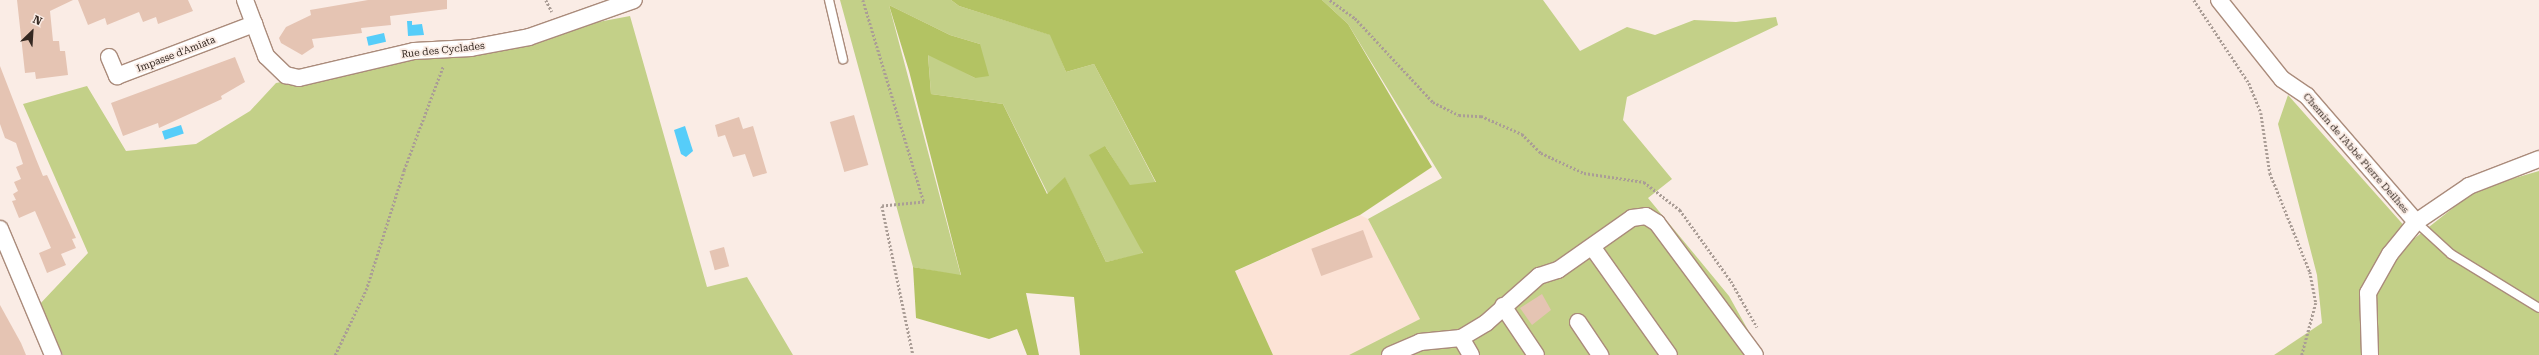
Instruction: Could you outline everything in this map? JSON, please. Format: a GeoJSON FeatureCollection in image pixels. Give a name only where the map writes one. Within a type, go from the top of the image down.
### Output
{"type":"FeatureCollection","features":[{"type":"Feature","properties":{"kind":"street","name":"Rue des Cyclades"},"geometry":{"type":"LineString","coordinates":[[245,0],[274,68],[299,78],[414,51],[500,43],[558,30],[634,0]]}},
{"type":"Feature","properties":{"kind":"street","name":"Chemin de l'Abbé Pierre Deilhes"},"geometry":{"type":"LineString","coordinates":[[2219,0],[2282,79],[2308,96],[2416,222],[2469,186],[2539,159]]}},
{"type":"Feature","properties":{"kind":"street","name":"Impasse d'Amiata"},"geometry":{"type":"LineString","coordinates":[[109,57],[117,76],[254,24]]}},
{"type":"Feature","properties":{"kind":"street"},"geometry":{"type":"LineString","coordinates":[[1390,355],[1420,342],[1461,338],[1486,323],[1503,306],[1539,276],[1558,270],[1593,248],[1632,218],[1646,216],[1657,223],[1755,355]]}},
{"type":"Feature","properties":{"kind":"street"},"geometry":{"type":"LineString","coordinates":[[2370,355],[2368,293],[2390,254],[2416,222]]}},
{"type":"Feature","properties":{"kind":"street"},"geometry":{"type":"LineString","coordinates":[[0,229],[52,355]]}},
{"type":"Feature","properties":{"kind":"street"},"geometry":{"type":"LineString","coordinates":[[1593,248],[1669,355]]}},
{"type":"Feature","properties":{"kind":"street"},"geometry":{"type":"LineString","coordinates":[[1503,306],[1536,355]]}},
{"type":"Feature","properties":{"kind":"street"},"geometry":{"type":"LineString","coordinates":[[1578,322],[1600,355]]}},
{"type":"Feature","properties":{"kind":"street"},"geometry":{"type":"LineString","coordinates":[[1461,338],[1470,355]]}},
{"type":"Feature","properties":{"kind":"lane"},"geometry":{"type":"LineString","coordinates":[[828,0],[843,59]]}},
{"type":"Feature","properties":{"kind":"lane"},"geometry":{"type":"LineString","coordinates":[[2416,222],[2451,254],[2539,308]]}},
{"type":"Feature","properties":{"kind":"path"},"geometry":{"type":"LineString","coordinates":[[863,0],[924,202],[882,206],[913,355]]}},
{"type":"Feature","properties":{"kind":"path"},"geometry":{"type":"LineString","coordinates":[[1330,0],[1355,18],[1433,102],[1459,116],[1481,116],[1522,134],[1541,153],[1584,173],[1644,182],[1680,210],[1726,275],[1761,335]]}},
{"type":"Feature","properties":{"kind":"path"},"geometry":{"type":"LineString","coordinates":[[2194,0],[2249,83],[2260,113],[2270,173],[2310,272],[2316,303],[2302,355]]}},
{"type":"Feature","properties":{"kind":"path"},"geometry":{"type":"LineString","coordinates":[[335,355],[366,290],[401,177],[440,79],[446,48]]}},
{"type":"Feature","properties":{"kind":"shaded area"},"geometry":{"type":"Polygon","coordinates":[[[1360,215],[1368,219],[1420,319],[1349,355],[1273,355],[1234,272],[1360,215]]]}},
{"type":"Feature","properties":{"kind":"green space"},"geometry":{"type":"Polygon","coordinates":[[[840,0],[951,0],[959,6],[1051,35],[1066,72],[1094,64],[1156,183],[1130,186],[1105,146],[1143,254],[1106,262],[1065,178],[1048,194],[1003,104],[931,94],[928,54],[975,78],[980,44],[950,35],[889,5],[961,276],[913,267],[840,0]]]}},
{"type":"Feature","properties":{"kind":"green space"},"geometry":{"type":"Polygon","coordinates":[[[951,0],[1322,0],[1348,24],[1432,167],[1360,215],[1235,271],[1273,355],[1080,355],[1074,297],[1026,293],[1039,355],[1027,355],[1017,329],[989,339],[916,318],[913,267],[961,275],[909,71],[889,5],[950,35],[980,44],[989,76],[975,78],[928,55],[931,94],[1003,104],[1047,194],[1065,177],[1106,262],[1143,253],[1089,155],[1105,146],[1130,185],[1156,182],[1094,64],[1066,72],[1050,35],[959,6],[951,0]]]}},
{"type":"Feature","properties":{"kind":"green space"},"geometry":{"type":"Polygon","coordinates":[[[1322,0],[1543,0],[1580,51],[1627,27],[1655,35],[1694,20],[1736,22],[1776,17],[1778,25],[1627,97],[1623,120],[1672,179],[1648,198],[1729,296],[1762,355],[1349,355],[1420,319],[1368,219],[1442,178],[1348,24],[1322,0]]]}},
{"type":"Feature","properties":{"kind":"green space"},"geometry":{"type":"Polygon","coordinates":[[[630,16],[707,287],[747,277],[793,355],[63,355],[39,305],[88,253],[23,104],[87,86],[126,151],[196,144],[250,111],[276,83],[630,16]]]}},
{"type":"Feature","properties":{"kind":"green space"},"geometry":{"type":"Polygon","coordinates":[[[2288,95],[2415,238],[2477,189],[2539,171],[2539,355],[2274,355],[2322,323],[2317,275],[2278,124],[2288,95]]]}},
{"type":"Feature","properties":{"kind":"water"},"geometry":{"type":"Polygon","coordinates":[[[407,21],[412,21],[412,25],[422,24],[424,35],[408,36],[407,21]]]}},
{"type":"Feature","properties":{"kind":"water"},"geometry":{"type":"Polygon","coordinates":[[[384,33],[386,42],[368,46],[366,37],[384,33]]]}},
{"type":"Feature","properties":{"kind":"water"},"geometry":{"type":"Polygon","coordinates":[[[181,125],[184,134],[165,140],[162,131],[181,125]]]}},
{"type":"Feature","properties":{"kind":"water"},"geometry":{"type":"Polygon","coordinates":[[[685,126],[693,151],[686,157],[681,154],[674,130],[685,126]]]}},
{"type":"Feature","properties":{"kind":"building"},"geometry":{"type":"Polygon","coordinates":[[[17,0],[73,0],[50,11],[53,41],[59,41],[60,51],[65,51],[68,75],[36,79],[35,72],[25,73],[17,0]]]}},
{"type":"Feature","properties":{"kind":"building"},"geometry":{"type":"Polygon","coordinates":[[[78,0],[188,0],[193,11],[158,24],[156,17],[143,22],[139,12],[107,25],[105,18],[88,25],[78,0]]]}},
{"type":"Feature","properties":{"kind":"building"},"geometry":{"type":"Polygon","coordinates":[[[368,0],[447,0],[447,9],[390,16],[391,25],[361,28],[362,33],[312,39],[314,47],[302,55],[281,43],[279,38],[286,27],[311,15],[310,10],[368,0]]]}},
{"type":"Feature","properties":{"kind":"building"},"geometry":{"type":"Polygon","coordinates":[[[235,57],[245,82],[221,96],[222,99],[159,128],[158,123],[123,136],[111,103],[235,57]]]}},
{"type":"Feature","properties":{"kind":"building"},"geometry":{"type":"Polygon","coordinates":[[[0,66],[43,176],[47,175],[76,238],[72,239],[76,248],[61,254],[66,265],[47,273],[39,253],[51,248],[35,211],[19,218],[12,201],[16,200],[13,194],[18,191],[14,182],[21,179],[16,167],[23,164],[16,143],[5,138],[0,124],[0,66]]]}},
{"type":"Feature","properties":{"kind":"building"},"geometry":{"type":"Polygon","coordinates":[[[854,115],[868,165],[844,172],[830,122],[854,115]]]}},
{"type":"Feature","properties":{"kind":"building"},"geometry":{"type":"Polygon","coordinates":[[[739,117],[743,129],[753,126],[767,173],[753,177],[745,154],[733,157],[725,135],[718,137],[715,125],[739,117]]]}},
{"type":"Feature","properties":{"kind":"building"},"geometry":{"type":"Polygon","coordinates":[[[1363,230],[1373,257],[1321,276],[1311,249],[1363,230]]]}},
{"type":"Feature","properties":{"kind":"building"},"geometry":{"type":"Polygon","coordinates":[[[724,247],[729,266],[715,270],[710,251],[724,247]]]}},
{"type":"Feature","properties":{"kind":"building"},"geometry":{"type":"Polygon","coordinates":[[[1542,294],[1551,310],[1532,325],[1520,308],[1542,294]]]}},
{"type":"Feature","properties":{"kind":"building"},"geometry":{"type":"Polygon","coordinates":[[[0,305],[21,343],[26,355],[0,355],[0,305]]]}}]}
